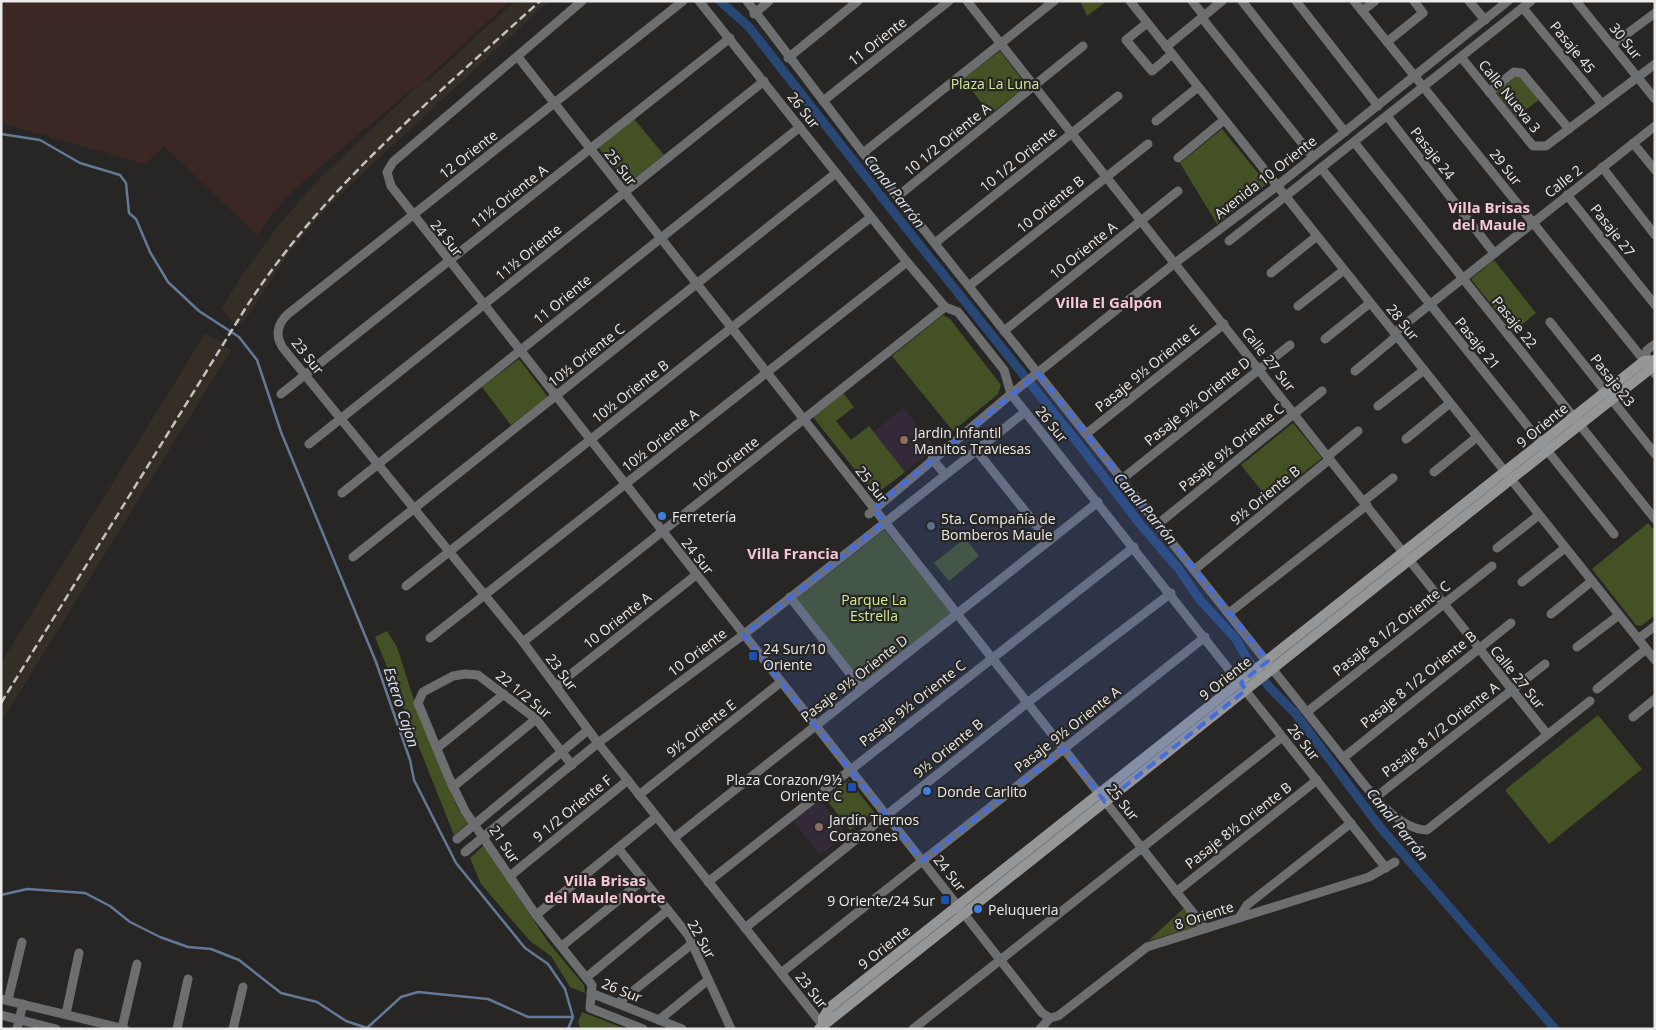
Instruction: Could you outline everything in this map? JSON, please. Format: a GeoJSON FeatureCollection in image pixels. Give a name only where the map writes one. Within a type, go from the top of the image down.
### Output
{"type":"FeatureCollection","features":[{"type":"Feature","properties":{"kind":"street"},"geometry":{"type":"LineString","coordinates":[[518,57],[582,1]]}},
{"type":"Feature","properties":{"kind":"street","name":"12 Oriente"},"geometry":{"type":"LineString","coordinates":[[278,333],[280,323],[288,314],[683,1]]}},
{"type":"Feature","properties":{"kind":"street","name":"26 Sur"},"geometry":{"type":"LineString","coordinates":[[699,1],[944,307],[958,312],[1004,370],[1011,394],[1244,686],[1386,868]]}},
{"type":"Feature","properties":{"kind":"street","name":"26 Sur"},"geometry":{"type":"LineString","coordinates":[[747,1],[754,14],[788,58],[1004,330],[1035,376],[1086,434],[1229,614],[1268,667],[1395,818],[1419,830],[1427,830],[1547,734]]}},
{"type":"Feature","properties":{"kind":"street"},"geometry":{"type":"LineString","coordinates":[[754,14],[770,1]]}},
{"type":"Feature","properties":{"kind":"street"},"geometry":{"type":"LineString","coordinates":[[788,58],[858,1]]}},
{"type":"Feature","properties":{"kind":"street","name":"11 Oriente"},"geometry":{"type":"LineString","coordinates":[[823,101],[949,1]]}},
{"type":"Feature","properties":{"kind":"street","name":"Calle 27 Sur"},"geometry":{"type":"LineString","coordinates":[[967,1],[1140,222],[1224,324],[1407,556],[1510,690],[1547,734]]}},
{"type":"Feature","properties":{"kind":"street"},"geometry":{"type":"LineString","coordinates":[[863,153],[1054,1]]}},
{"type":"Feature","properties":{"kind":"street","name":"28 Sur"},"geometry":{"type":"LineString","coordinates":[[1130,1],[1655,660]]}},
{"type":"Feature","properties":{"kind":"street"},"geometry":{"type":"LineString","coordinates":[[1192,1],[1313,158]]}},
{"type":"Feature","properties":{"kind":"street"},"geometry":{"type":"LineString","coordinates":[[1166,47],[1222,1]]}},
{"type":"Feature","properties":{"kind":"street"},"geometry":{"type":"LineString","coordinates":[[1242,1],[1346,132]]}},
{"type":"Feature","properties":{"kind":"street"},"geometry":{"type":"LineString","coordinates":[[1296,1],[1378,106]]}},
{"type":"Feature","properties":{"kind":"street","name":"29 Sur"},"geometry":{"type":"LineString","coordinates":[[1354,1],[1532,222],[1652,366]]}},
{"type":"Feature","properties":{"kind":"street"},"geometry":{"type":"LineString","coordinates":[[1362,11],[1374,1]]}},
{"type":"Feature","properties":{"kind":"street"},"geometry":{"type":"LineString","coordinates":[[1387,42],[1423,13],[1414,1]]}},
{"type":"Feature","properties":{"kind":"street"},"geometry":{"type":"LineString","coordinates":[[1469,1],[1484,20]]}},
{"type":"Feature","properties":{"kind":"street","name":"Avenida 10 Oriente"},"geometry":{"type":"LineString","coordinates":[[1035,376],[1174,263],[1313,158],[1508,1]]}},
{"type":"Feature","properties":{"kind":"street","name":"Avenida 10 Oriente"},"geometry":{"type":"LineString","coordinates":[[1229,241],[1532,1]]}},
{"type":"Feature","properties":{"kind":"street","name":"30 Sur"},"geometry":{"type":"LineString","coordinates":[[1576,1],[1655,99]]}},
{"type":"Feature","properties":{"kind":"street","name":"Pasaje 45"},"geometry":{"type":"LineString","coordinates":[[1523,8],[1602,104]]}},
{"type":"Feature","properties":{"kind":"street"},"geometry":{"type":"LineString","coordinates":[[1612,45],[1655,14]]}},
{"type":"Feature","properties":{"kind":"street"},"geometry":{"type":"LineString","coordinates":[[1147,23],[1126,40],[1152,71],[1172,54]]}},
{"type":"Feature","properties":{"kind":"street","name":"11½ Oriente A"},"geometry":{"type":"LineString","coordinates":[[281,394],[730,38]]}},
{"type":"Feature","properties":{"kind":"street","name":"10 1/2 Oriente A"},"geometry":{"type":"LineString","coordinates":[[898,196],[1083,46]]}},
{"type":"Feature","properties":{"kind":"street","name":"25 Sur"},"geometry":{"type":"LineString","coordinates":[[518,57],[803,420],[872,512],[884,522],[1205,928]]}},
{"type":"Feature","properties":{"kind":"street","name":"24 Sur"},"geometry":{"type":"LineString","coordinates":[[518,57],[389,167],[387,172],[391,186],[448,262],[1000,960],[1042,1012],[1050,1018]]}},
{"type":"Feature","properties":{"kind":"street","name":"Calle Nueva 3"},"geometry":{"type":"LineString","coordinates":[[1461,57],[1533,146],[1540,148],[1546,146],[1655,64]]}},
{"type":"Feature","properties":{"kind":"street"},"geometry":{"type":"LineString","coordinates":[[1489,92],[1514,72],[1522,73],[1569,129]]}},
{"type":"Feature","properties":{"kind":"street","name":"11½ Oriente"},"geometry":{"type":"LineString","coordinates":[[309,444],[764,81]]}},
{"type":"Feature","properties":{"kind":"street"},"geometry":{"type":"LineString","coordinates":[[1156,121],[1198,87]]}},
{"type":"Feature","properties":{"kind":"street","name":"10 1/2 Oriente"},"geometry":{"type":"LineString","coordinates":[[935,243],[1118,96]]}},
{"type":"Feature","properties":{"kind":"street","name":"Pasaje 24"},"geometry":{"type":"LineString","coordinates":[[1386,116],[1494,253]]}},
{"type":"Feature","properties":{"kind":"street"},"geometry":{"type":"LineString","coordinates":[[1178,158],[1224,120]]}},
{"type":"Feature","properties":{"kind":"street","name":"Calle 2"},"geometry":{"type":"LineString","coordinates":[[1355,371],[1430,304],[1655,126]]}},
{"type":"Feature","properties":{"kind":"street","name":"11 Oriente"},"geometry":{"type":"LineString","coordinates":[[342,493],[800,127]]}},
{"type":"Feature","properties":{"kind":"street","name":"Pasaje 22"},"geometry":{"type":"LineString","coordinates":[[1354,142],[1655,519]]}},
{"type":"Feature","properties":{"kind":"street"},"geometry":{"type":"LineString","coordinates":[[1633,142],[1655,170]]}},
{"type":"Feature","properties":{"kind":"street","name":"10 Oriente B"},"geometry":{"type":"LineString","coordinates":[[969,286],[1148,144]]}},
{"type":"Feature","properties":{"kind":"street"},"geometry":{"type":"LineString","coordinates":[[1602,167],[1655,235]]}},
{"type":"Feature","properties":{"kind":"street","name":"Pasaje 21"},"geometry":{"type":"LineString","coordinates":[[1321,168],[1614,534]]}},
{"type":"Feature","properties":{"kind":"street","name":"10½ Oriente C"},"geometry":{"type":"LineString","coordinates":[[352,557],[836,173]]}},
{"type":"Feature","properties":{"kind":"street","name":"10 Oriente A"},"geometry":{"type":"LineString","coordinates":[[1004,330],[1178,191]]}},
{"type":"Feature","properties":{"kind":"street","name":"Pasaje 27"},"geometry":{"type":"LineString","coordinates":[[1568,195],[1655,305]]}},
{"type":"Feature","properties":{"kind":"street","name":"10½ Oriente B"},"geometry":{"type":"LineString","coordinates":[[406,586],[872,217]]}},
{"type":"Feature","properties":{"kind":"street"},"geometry":{"type":"LineString","coordinates":[[1272,273],[1317,236]]}},
{"type":"Feature","properties":{"kind":"street","name":"10½ Oriente A"},"geometry":{"type":"LineString","coordinates":[[430,638],[907,262]]}},
{"type":"Feature","properties":{"kind":"street"},"geometry":{"type":"LineString","coordinates":[[1298,306],[1344,270]]}},
{"type":"Feature","properties":{"kind":"street"},"geometry":{"type":"LineString","coordinates":[[1325,340],[1370,303]]}},
{"type":"Feature","properties":{"kind":"street","name":"10½ Oriente"},"geometry":{"type":"LineString","coordinates":[[523,642],[944,307]]}},
{"type":"Feature","properties":{"kind":"street","name":"Pasaje 23"},"geometry":{"type":"LineString","coordinates":[[1550,322],[1655,454]]}},
{"type":"Feature","properties":{"kind":"street","name":"Pasaje 9½ Oriente E"},"geometry":{"type":"LineString","coordinates":[[1086,434],[1224,324]]}},
{"type":"Feature","properties":{"kind":"street","name":"23 Sur"},"geometry":{"type":"LineString","coordinates":[[278,333],[281,344],[305,375],[523,642],[598,744],[781,973],[822,1028]]}},
{"type":"Feature","properties":{"kind":"street"},"geometry":{"type":"LineString","coordinates":[[1652,366],[1647,350],[1655,344]]}},
{"type":"Feature","properties":{"kind":"street","name":"Pasaje 9½ Oriente D"},"geometry":{"type":"LineString","coordinates":[[1122,479],[1290,345]]}},
{"type":"Feature","properties":{"kind":"street","name":"9 Oriente"},"geometry":{"type":"LineString","coordinates":[[822,1028],[961,910],[1577,421],[1652,366]]}},
{"type":"Feature","properties":{"kind":"street"},"geometry":{"type":"LineString","coordinates":[[1378,406],[1424,370]]}},
{"type":"Feature","properties":{"kind":"street"},"geometry":{"type":"LineString","coordinates":[[872,512],[932,459],[1035,376]]}},
{"type":"Feature","properties":{"kind":"street","name":"Pasaje 9½ Oriente C"},"geometry":{"type":"LineString","coordinates":[[1158,524],[1322,391]]}},
{"type":"Feature","properties":{"kind":"street"},"geometry":{"type":"LineString","coordinates":[[1406,439],[1450,403]]}},
{"type":"Feature","properties":{"kind":"street","name":"10 Oriente"},"geometry":{"type":"LineString","coordinates":[[465,852],[598,744],[743,635],[1025,412]]}},
{"type":"Feature","properties":{"kind":"street","name":"9½ Oriente B"},"geometry":{"type":"LineString","coordinates":[[1194,570],[1329,458],[1358,431]]}},
{"type":"Feature","properties":{"kind":"street"},"geometry":{"type":"LineString","coordinates":[[1434,472],[1477,437]]}},
{"type":"Feature","properties":{"kind":"street"},"geometry":{"type":"LineString","coordinates":[[976,450],[1049,541]]}},
{"type":"Feature","properties":{"kind":"street"},"geometry":{"type":"LineString","coordinates":[[932,459],[945,474]]}},
{"type":"Feature","properties":{"kind":"street"},"geometry":{"type":"LineString","coordinates":[[1229,614],[1393,478]]}},
{"type":"Feature","properties":{"kind":"street","name":"Pasaje 9½ Oriente D"},"geometry":{"type":"LineString","coordinates":[[674,838],[1098,502]]}},
{"type":"Feature","properties":{"kind":"street"},"geometry":{"type":"LineString","coordinates":[[1497,548],[1539,514]]}},
{"type":"Feature","properties":{"kind":"street","name":"Pasaje 9½ Oriente C"},"geometry":{"type":"LineString","coordinates":[[708,882],[1134,547]]}},
{"type":"Feature","properties":{"kind":"street"},"geometry":{"type":"LineString","coordinates":[[1522,582],[1566,548]]}},
{"type":"Feature","properties":{"kind":"street","name":"Pasaje 8 1/2 Oriente C"},"geometry":{"type":"LineString","coordinates":[[1307,712],[1492,566]]}},
{"type":"Feature","properties":{"kind":"street","name":"10 Oriente A"},"geometry":{"type":"LineString","coordinates":[[556,686],[696,575]]}},
{"type":"Feature","properties":{"kind":"street"},"geometry":{"type":"LineString","coordinates":[[1551,614],[1592,581]]}},
{"type":"Feature","properties":{"kind":"street","name":"9½ Oriente B"},"geometry":{"type":"LineString","coordinates":[[745,928],[1027,703],[1170,593]]}},
{"type":"Feature","properties":{"kind":"street"},"geometry":{"type":"LineString","coordinates":[[790,597],[862,689]]}},
{"type":"Feature","properties":{"kind":"street"},"geometry":{"type":"LineString","coordinates":[[1577,648],[1619,615]]}},
{"type":"Feature","properties":{"kind":"street","name":"Pasaje 8 1/2 Oriente B"},"geometry":{"type":"LineString","coordinates":[[1343,758],[1511,623]]}},
{"type":"Feature","properties":{"kind":"street"},"geometry":{"type":"LineString","coordinates":[[1638,639],[1655,626]]}},
{"type":"Feature","properties":{"kind":"street","name":"Pasaje 9½ Oriente A"},"geometry":{"type":"LineString","coordinates":[[781,973],[1205,637]]}},
{"type":"Feature","properties":{"kind":"street"},"geometry":{"type":"LineString","coordinates":[[1596,689],[1646,649]]}},
{"type":"Feature","properties":{"kind":"street","name":"Pasaje 8 1/2 Oriente A"},"geometry":{"type":"LineString","coordinates":[[1376,797],[1545,664]]}},
{"type":"Feature","properties":{"kind":"street","name":"22 1/2 Sur"},"geometry":{"type":"LineString","coordinates":[[419,696],[453,676],[465,674],[478,675],[536,720],[572,765]]}},
{"type":"Feature","properties":{"kind":"street","name":"9½ Oriente E"},"geometry":{"type":"LineString","coordinates":[[639,794],[781,682]]}},
{"type":"Feature","properties":{"kind":"street"},"geometry":{"type":"LineString","coordinates":[[437,748],[504,694]]}},
{"type":"Feature","properties":{"kind":"street","name":"21 Sur"},"geometry":{"type":"LineString","coordinates":[[419,696],[418,702],[437,748],[454,787],[474,824],[536,914],[587,977],[592,985],[591,993]]}},
{"type":"Feature","properties":{"kind":"street"},"geometry":{"type":"LineString","coordinates":[[1633,717],[1655,698]]}},
{"type":"Feature","properties":{"kind":"street"},"geometry":{"type":"LineString","coordinates":[[1547,734],[1590,701]]}},
{"type":"Feature","properties":{"kind":"street"},"geometry":{"type":"LineString","coordinates":[[454,787],[536,720]]}},
{"type":"Feature","properties":{"kind":"street"},"geometry":{"type":"LineString","coordinates":[[457,839],[588,730]]}},
{"type":"Feature","properties":{"kind":"street"},"geometry":{"type":"LineString","coordinates":[[913,1029],[1282,737]]}},
{"type":"Feature","properties":{"kind":"street","name":"9 1/2 Oriente F"},"geometry":{"type":"LineString","coordinates":[[510,876],[628,780]]}},
{"type":"Feature","properties":{"kind":"street","name":"Pasaje 8½ Oriente B"},"geometry":{"type":"LineString","coordinates":[[1176,892],[1317,780]]}},
{"type":"Feature","properties":{"kind":"street"},"geometry":{"type":"LineString","coordinates":[[536,914],[656,816]]}},
{"type":"Feature","properties":{"kind":"street"},"geometry":{"type":"LineString","coordinates":[[1238,918],[1247,904],[1350,823]]}},
{"type":"Feature","properties":{"kind":"street","name":"22 Sur"},"geometry":{"type":"LineString","coordinates":[[618,848],[688,935],[731,1029]]}},
{"type":"Feature","properties":{"kind":"street","name":"8 Oriente"},"geometry":{"type":"LineString","coordinates":[[1040,1029],[1050,1018],[1058,1016],[1142,950],[1205,928],[1369,877],[1395,862]]}},
{"type":"Feature","properties":{"kind":"street"},"geometry":{"type":"LineString","coordinates":[[562,946],[643,880]]}},
{"type":"Feature","properties":{"kind":"street"},"geometry":{"type":"LineString","coordinates":[[587,977],[668,910]]}},
{"type":"Feature","properties":{"kind":"street"},"geometry":{"type":"LineString","coordinates":[[22,942],[5,999],[124,1028],[137,964]]}},
{"type":"Feature","properties":{"kind":"street"},"geometry":{"type":"LineString","coordinates":[[618,1003],[692,944]]}},
{"type":"Feature","properties":{"kind":"street"},"geometry":{"type":"LineString","coordinates":[[66,1014],[79,953]]}},
{"type":"Feature","properties":{"kind":"street"},"geometry":{"type":"LineString","coordinates":[[177,1029],[188,980]]}},
{"type":"Feature","properties":{"kind":"street"},"geometry":{"type":"LineString","coordinates":[[659,1020],[708,980]]}},
{"type":"Feature","properties":{"kind":"street"},"geometry":{"type":"LineString","coordinates":[[232,1029],[243,987]]}},
{"type":"Feature","properties":{"kind":"street","name":"26 Sur"},"geometry":{"type":"LineString","coordinates":[[644,1029],[590,1008],[591,993],[682,1029]]}},
{"type":"Feature","properties":{"kind":"street"},"geometry":{"type":"LineString","coordinates":[[18,1024],[23,1004]]}},
{"type":"Feature","properties":{"kind":"street"},"geometry":{"type":"LineString","coordinates":[[1,1016],[18,1024],[56,1029]]}},
{"type":"Feature","properties":{"kind":"highlighted area"},"geometry":{"type":"Polygon","coordinates":[[[1038,373],[1268,661],[1241,683],[1246,690],[1105,802],[1064,749],[922,861],[743,635],[884,522],[874,509],[884,499],[1038,373]]]}},
{"type":"Feature","properties":{"kind":"shaded area"},"geometry":{"type":"Polygon","coordinates":[[[1,1],[510,1],[432,73],[286,197],[257,235],[164,146],[145,164],[1,123],[1,1]]]}},
{"type":"Feature","properties":{"kind":"shaded area"},"geometry":{"type":"Polygon","coordinates":[[[515,1],[549,1],[325,210],[288,254],[243,323],[238,324],[230,319],[222,308],[241,277],[277,227],[321,177],[424,80],[427,82],[515,1]]]}},
{"type":"Feature","properties":{"kind":"shaded area"},"geometry":{"type":"Polygon","coordinates":[[[205,334],[219,340],[231,350],[1,722],[1,663],[205,334]]]}},
{"type":"Feature","properties":{"kind":"shaded area","name":"Jardin Infantil Manitos Traviesas"},"geometry":{"type":"Polygon","coordinates":[[[903,408],[936,448],[905,472],[873,432],[903,408]]]}},
{"type":"Feature","properties":{"kind":"shaded area","name":"Jardín Tiernos Corazones"},"geometry":{"type":"Polygon","coordinates":[[[819,799],[847,834],[820,855],[792,820],[819,799]]]}},
{"type":"Feature","properties":{"kind":"green space"},"geometry":{"type":"Polygon","coordinates":[[[1080,1],[1107,1],[1087,16],[1080,1]]]}},
{"type":"Feature","properties":{"kind":"green space","name":"Plaza La Luna"},"geometry":{"type":"Polygon","coordinates":[[[1000,51],[1027,86],[990,114],[963,79],[1000,51]]]}},
{"type":"Feature","properties":{"kind":"green space"},"geometry":{"type":"Polygon","coordinates":[[[1518,75],[1539,100],[1516,117],[1495,91],[1518,75]]]}},
{"type":"Feature","properties":{"kind":"green space"},"geometry":{"type":"Polygon","coordinates":[[[634,119],[664,155],[627,184],[598,147],[634,119]]]}},
{"type":"Feature","properties":{"kind":"green space"},"geometry":{"type":"Polygon","coordinates":[[[1222,129],[1267,184],[1217,224],[1180,163],[1222,129]]]}},
{"type":"Feature","properties":{"kind":"green space"},"geometry":{"type":"Polygon","coordinates":[[[1494,260],[1536,313],[1513,332],[1471,279],[1494,260]]]}},
{"type":"Feature","properties":{"kind":"green space"},"geometry":{"type":"Polygon","coordinates":[[[943,315],[950,319],[1001,385],[998,394],[953,431],[892,356],[943,315]]]}},
{"type":"Feature","properties":{"kind":"green space"},"geometry":{"type":"Polygon","coordinates":[[[519,359],[548,397],[511,425],[482,387],[519,359]]]}},
{"type":"Feature","properties":{"kind":"green space"},"geometry":{"type":"Polygon","coordinates":[[[843,393],[854,407],[836,421],[851,440],[869,426],[905,472],[875,495],[813,417],[843,393]]]}},
{"type":"Feature","properties":{"kind":"green space"},"geometry":{"type":"Polygon","coordinates":[[[1293,423],[1322,458],[1269,500],[1241,465],[1293,423]]]}},
{"type":"Feature","properties":{"kind":"green space"},"geometry":{"type":"Polygon","coordinates":[[[1648,523],[1655,531],[1655,615],[1641,626],[1636,625],[1592,569],[1648,523]]]}},
{"type":"Feature","properties":{"kind":"green space","name":"Parque La Estrella"},"geometry":{"type":"Polygon","coordinates":[[[884,530],[953,614],[864,683],[861,683],[795,600],[884,530]]]}},
{"type":"Feature","properties":{"kind":"green space"},"geometry":{"type":"Polygon","coordinates":[[[965,538],[979,556],[949,581],[934,563],[965,538]]]}},
{"type":"Feature","properties":{"kind":"green space"},"geometry":{"type":"Polygon","coordinates":[[[387,631],[397,647],[413,697],[458,809],[468,823],[454,835],[375,637],[387,631]]]}},
{"type":"Feature","properties":{"kind":"green space"},"geometry":{"type":"Polygon","coordinates":[[[1598,715],[1642,769],[1549,844],[1505,790],[1598,715]]]}},
{"type":"Feature","properties":{"kind":"green space"},"geometry":{"type":"Polygon","coordinates":[[[849,780],[874,812],[850,830],[825,798],[849,780]]]}},
{"type":"Feature","properties":{"kind":"green space"},"geometry":{"type":"Polygon","coordinates":[[[484,845],[548,942],[584,985],[585,993],[570,987],[551,956],[530,941],[481,884],[470,858],[484,845]]]}},
{"type":"Feature","properties":{"kind":"green space"},"geometry":{"type":"Polygon","coordinates":[[[1184,908],[1199,926],[1148,941],[1184,908]]]}},
{"type":"Feature","properties":{"kind":"green space"},"geometry":{"type":"Polygon","coordinates":[[[582,1012],[626,1029],[581,1029],[578,1022],[582,1012]]]}},
{"type":"Feature","properties":{"kind":"waterway","name":"Canal Parrón"},"geometry":{"type":"LineString","coordinates":[[720,1],[749,27],[1140,524],[1178,568],[1200,600],[1236,639],[1248,660],[1270,688],[1295,713],[1380,827],[1555,1029]]}},
{"type":"Feature","properties":{"kind":"waterway","name":"Estero Cajon"},"geometry":{"type":"LineString","coordinates":[[1,134],[40,140],[80,163],[120,175],[126,183],[129,213],[136,219],[150,252],[168,282],[199,311],[239,337],[257,360],[281,432],[376,662],[410,760],[414,780],[456,863],[525,948],[548,964],[565,989],[573,1017],[568,1029]]}},
{"type":"Feature","properties":{"kind":"waterway"},"geometry":{"type":"LineString","coordinates":[[1,895],[27,889],[85,893],[110,906],[130,922],[160,937],[188,947],[211,949],[239,960],[281,993],[317,1002],[346,1021],[367,1028],[401,997],[418,992],[488,999],[528,1017],[573,1017]]}},
{"type":"Feature","properties":{"kind":"railway"},"geometry":{"type":"LineString","coordinates":[[1,703],[245,309],[276,265],[309,223],[382,146],[540,1]]}},
{"type":"Feature","properties":{"kind":"place","name":"Jardin Infantil Manitos Traviesas"},"geometry":{"type":"Point","coordinates":[904,440]}},
{"type":"Feature","properties":{"kind":"place","name":"Ferretería"},"geometry":{"type":"Point","coordinates":[662,516]}},
{"type":"Feature","properties":{"kind":"place","name":"5ta. Compañía de Bomberos Maule"},"geometry":{"type":"Point","coordinates":[931,526]}},
{"type":"Feature","properties":{"kind":"place","name":"24 Sur/10 Oriente"},"geometry":{"type":"Point","coordinates":[753,656]}},
{"type":"Feature","properties":{"kind":"place","name":"Plaza Corazon/9½ Oriente C"},"geometry":{"type":"Point","coordinates":[852,787]}},
{"type":"Feature","properties":{"kind":"place","name":"Donde Carlito"},"geometry":{"type":"Point","coordinates":[927,791]}},
{"type":"Feature","properties":{"kind":"place","name":"Jardín Tiernos Corazones"},"geometry":{"type":"Point","coordinates":[819,827]}},
{"type":"Feature","properties":{"kind":"place","name":"9 Oriente/24 Sur"},"geometry":{"type":"Point","coordinates":[945,900]}},
{"type":"Feature","properties":{"kind":"place","name":"Peluqueria"},"geometry":{"type":"Point","coordinates":[978,909]}},
{"type":"Feature","properties":{"kind":"district","name":"Villa Brisas del Maule"},"geometry":{"type":"Point","coordinates":[1489,216]}},
{"type":"Feature","properties":{"kind":"district","name":"Villa El Galpón"},"geometry":{"type":"Point","coordinates":[1109,302]}},
{"type":"Feature","properties":{"kind":"district","name":"Villa Francia"},"geometry":{"type":"Point","coordinates":[793,553]}},
{"type":"Feature","properties":{"kind":"district","name":"Villa Brisas del Maule Norte"},"geometry":{"type":"Point","coordinates":[605,888]}}]}
